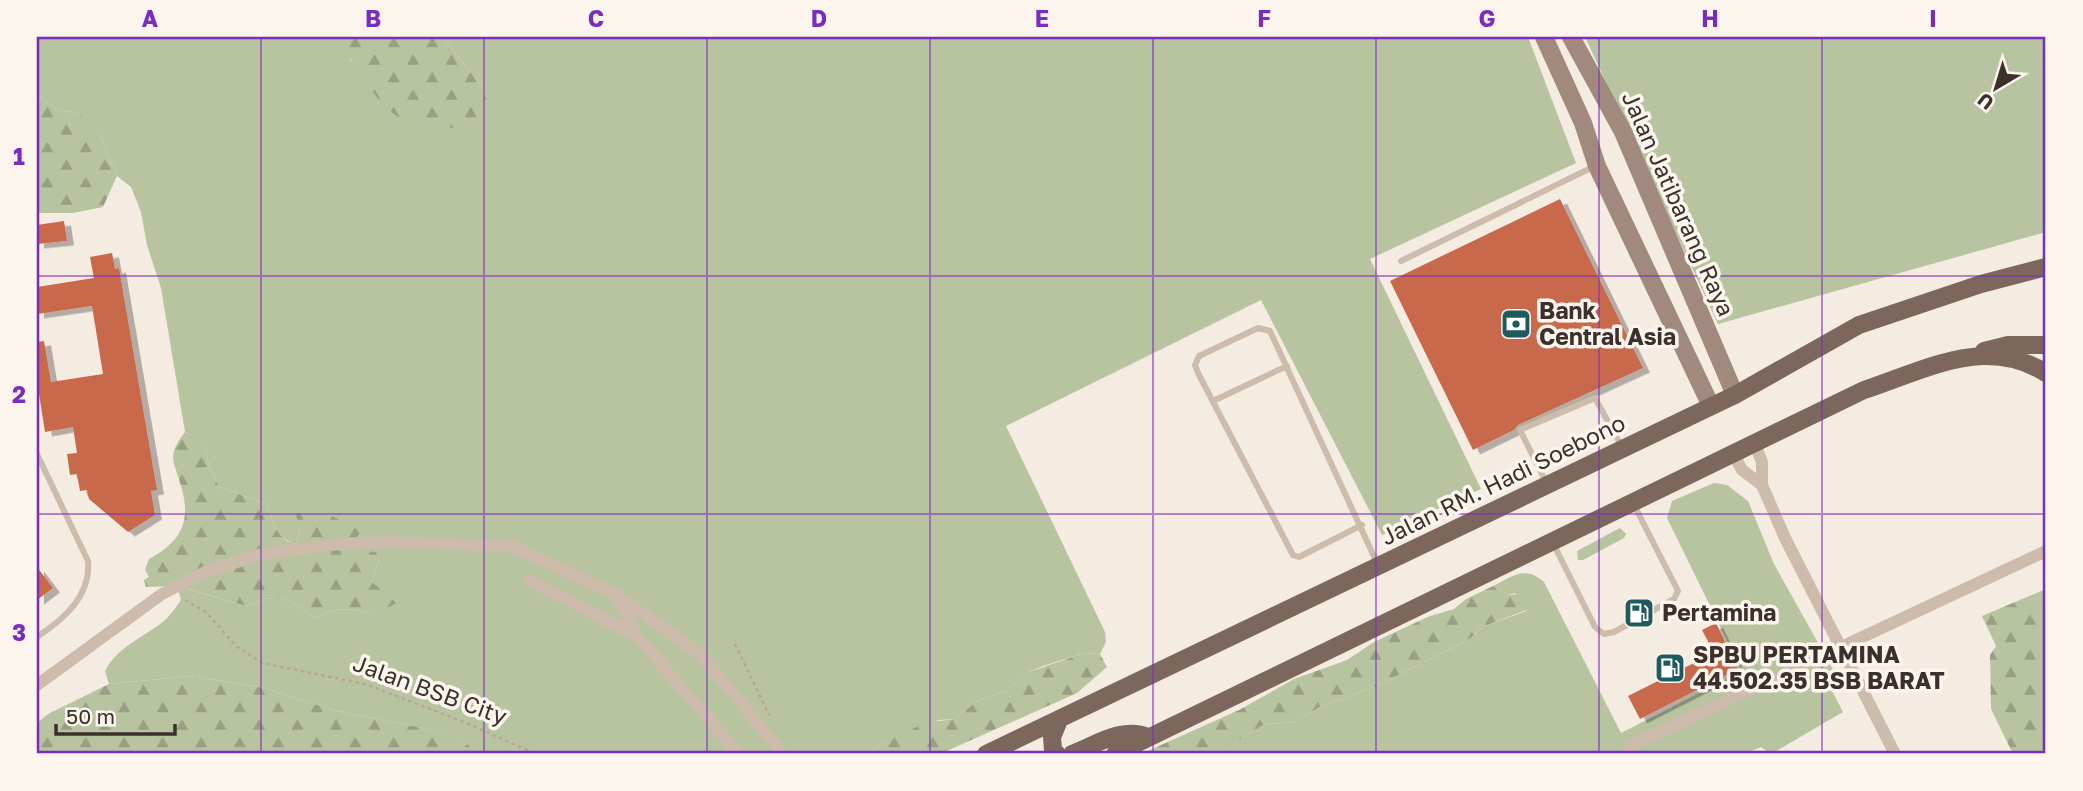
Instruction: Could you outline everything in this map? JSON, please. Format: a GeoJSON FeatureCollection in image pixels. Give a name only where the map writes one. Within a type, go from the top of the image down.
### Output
{"type":"FeatureCollection","features":[{"type":"Feature","properties":{"kind":"main road","name":"Jalan RM. Hadi Soebono"},"geometry":{"type":"LineString","coordinates":[[986,754],[1735,395],[1859,325],[1981,284],[2046,267]]}},
{"type":"Feature","properties":{"kind":"main road"},"geometry":{"type":"LineString","coordinates":[[1115,754],[1864,390],[1970,354],[2008,345],[2046,345]]}},
{"type":"Feature","properties":{"kind":"main road"},"geometry":{"type":"LineString","coordinates":[[1970,354],[2013,359],[2046,373]]}},
{"type":"Feature","properties":{"kind":"main road"},"geometry":{"type":"LineString","coordinates":[[1057,754],[1051,743],[1059,720]]}},
{"type":"Feature","properties":{"kind":"main road"},"geometry":{"type":"LineString","coordinates":[[1072,754],[1117,736],[1139,733],[1148,737]]}},
{"type":"Feature","properties":{"kind":"street"},"geometry":{"type":"LineString","coordinates":[[1544,37],[1583,123],[1597,166],[1711,406]]}},
{"type":"Feature","properties":{"kind":"street","name":"Jalan Jatibarang Raya"},"geometry":{"type":"LineString","coordinates":[[1571,37],[1636,159],[1735,395]]}},
{"type":"Feature","properties":{"kind":"street"},"geometry":{"type":"LineString","coordinates":[[1583,123],[1608,105]]}},
{"type":"Feature","properties":{"kind":"street"},"geometry":{"type":"LineString","coordinates":[[1755,442],[1762,462],[1762,485],[1839,646],[1895,754]]}},
{"type":"Feature","properties":{"kind":"street"},"geometry":{"type":"LineString","coordinates":[[1733,453],[1742,470],[1762,485]]}},
{"type":"Feature","properties":{"kind":"street"},"geometry":{"type":"LineString","coordinates":[[37,685],[162,594],[205,572],[262,554],[328,545],[387,542],[512,546],[617,594],[700,654],[783,754]]}},
{"type":"Feature","properties":{"kind":"street"},"geometry":{"type":"LineString","coordinates":[[1628,747],[2046,551]]}},
{"type":"Feature","properties":{"kind":"street"},"geometry":{"type":"LineString","coordinates":[[530,580],[637,636]]}},
{"type":"Feature","properties":{"kind":"street"},"geometry":{"type":"LineString","coordinates":[[617,594],[637,636],[739,754]]}},
{"type":"Feature","properties":{"kind":"lane"},"geometry":{"type":"LineString","coordinates":[[1401,261],[1597,166]]}},
{"type":"Feature","properties":{"kind":"lane"},"geometry":{"type":"LineString","coordinates":[[1362,525],[1299,557],[1293,555],[1213,401],[1196,360],[1258,328],[1270,331],[1362,525],[1379,567]]}},
{"type":"Feature","properties":{"kind":"lane"},"geometry":{"type":"LineString","coordinates":[[1213,401],[1287,366]]}},
{"type":"Feature","properties":{"kind":"lane"},"geometry":{"type":"LineString","coordinates":[[1547,485],[1520,430],[1595,398],[1623,448]]}},
{"type":"Feature","properties":{"kind":"lane"},"geometry":{"type":"LineString","coordinates":[[37,454],[85,553],[89,573],[85,589],[61,621],[37,637]]}},
{"type":"Feature","properties":{"kind":"lane"},"geometry":{"type":"LineString","coordinates":[[1553,543],[1595,627],[1604,634],[1615,632],[1674,599],[1678,591],[1633,504]]}},
{"type":"Feature","properties":{"kind":"path","name":"Jalan BSB City"},"geometry":{"type":"LineString","coordinates":[[162,594],[177,595],[206,612],[236,646],[262,663],[365,684],[536,754]]}},
{"type":"Feature","properties":{"kind":"green space"},"geometry":{"type":"Polygon","coordinates":[[[37,37],[336,37],[347,48],[352,62],[485,90],[442,37],[1528,37],[1576,163],[1370,259],[1481,489],[1382,535],[1261,300],[1006,426],[1105,632],[1106,642],[1100,654],[1084,653],[1029,672],[1006,691],[977,701],[954,719],[939,720],[884,742],[869,754],[482,754],[447,733],[336,711],[265,688],[190,676],[109,684],[105,671],[110,662],[171,614],[181,600],[177,586],[246,606],[267,599],[282,599],[316,618],[330,611],[345,609],[375,615],[372,582],[379,559],[354,550],[351,543],[361,533],[300,528],[296,544],[290,542],[280,534],[267,504],[219,487],[209,466],[205,445],[185,432],[161,288],[147,245],[141,212],[131,187],[117,176],[98,131],[75,113],[58,110],[37,96],[37,37]]]}},
{"type":"Feature","properties":{"kind":"green space"},"geometry":{"type":"Polygon","coordinates":[[[336,37],[442,37],[485,90],[487,106],[469,128],[429,127],[402,119],[391,112],[369,87],[336,37]]]}},
{"type":"Feature","properties":{"kind":"green space"},"geometry":{"type":"Polygon","coordinates":[[[1585,37],[2046,37],[2046,232],[1718,324],[1585,37]]]}},
{"type":"Feature","properties":{"kind":"green space"},"geometry":{"type":"Polygon","coordinates":[[[37,96],[58,110],[75,113],[98,131],[117,176],[103,207],[73,213],[37,213],[37,96]]]}},
{"type":"Feature","properties":{"kind":"green space"},"geometry":{"type":"Polygon","coordinates":[[[185,432],[205,444],[209,466],[219,487],[267,504],[280,534],[290,542],[296,544],[300,528],[296,515],[308,507],[323,511],[362,532],[351,543],[353,550],[376,552],[379,559],[372,582],[396,603],[375,615],[345,609],[330,611],[316,618],[282,599],[266,599],[246,606],[178,586],[146,587],[144,580],[149,577],[145,570],[149,559],[170,545],[182,528],[184,496],[173,456],[185,432]]]}},
{"type":"Feature","properties":{"kind":"green space"},"geometry":{"type":"Polygon","coordinates":[[[1714,483],[1727,485],[1748,501],[1774,564],[1840,682],[1832,691],[1843,712],[1771,754],[1761,747],[1744,754],[1214,754],[1227,751],[1265,724],[1296,722],[1321,706],[1377,686],[1471,638],[1482,627],[1526,611],[1515,593],[1508,595],[1493,586],[1525,573],[1544,582],[1621,733],[1742,671],[1667,518],[1672,501],[1714,483]]]}},
{"type":"Feature","properties":{"kind":"green space"},"geometry":{"type":"Polygon","coordinates":[[[1620,528],[1626,534],[1624,538],[1583,560],[1578,560],[1577,551],[1620,528]]]}},
{"type":"Feature","properties":{"kind":"green space"},"geometry":{"type":"Polygon","coordinates":[[[1493,586],[1508,595],[1522,594],[1526,610],[1482,627],[1471,638],[1377,686],[1321,706],[1296,722],[1265,724],[1227,751],[1214,754],[1141,754],[1239,710],[1294,679],[1347,660],[1374,642],[1430,616],[1454,609],[1466,599],[1493,586]]]}},
{"type":"Feature","properties":{"kind":"green space"},"geometry":{"type":"Polygon","coordinates":[[[2046,589],[2046,754],[2013,754],[1991,709],[1990,655],[1996,646],[1982,616],[2046,589]]]}},
{"type":"Feature","properties":{"kind":"green space"},"geometry":{"type":"Polygon","coordinates":[[[1084,653],[1100,654],[1107,667],[1077,693],[940,754],[869,754],[884,742],[925,723],[954,719],[977,701],[1006,691],[1029,672],[1084,653]]]}},
{"type":"Feature","properties":{"kind":"green space"},"geometry":{"type":"Polygon","coordinates":[[[190,676],[265,688],[336,711],[448,733],[482,754],[37,754],[37,723],[48,714],[109,684],[190,676]]]}},
{"type":"Feature","properties":{"kind":"building","name":"Bank Central Asia"},"geometry":{"type":"Polygon","coordinates":[[[1560,199],[1643,368],[1518,425],[1514,430],[1473,450],[1390,281],[1560,199]]]}},
{"type":"Feature","properties":{"kind":"building"},"geometry":{"type":"Polygon","coordinates":[[[64,221],[67,241],[37,244],[37,225],[64,221]]]}},
{"type":"Feature","properties":{"kind":"building"},"geometry":{"type":"Polygon","coordinates":[[[112,253],[115,269],[119,268],[157,490],[151,491],[155,515],[128,532],[89,499],[87,490],[80,491],[77,474],[70,475],[67,454],[77,453],[73,427],[45,432],[37,381],[37,342],[44,341],[51,382],[103,374],[92,306],[37,314],[37,287],[94,278],[90,257],[112,253]]]}},
{"type":"Feature","properties":{"kind":"building"},"geometry":{"type":"Polygon","coordinates":[[[37,567],[53,588],[37,600],[37,567]]]}},
{"type":"Feature","properties":{"kind":"building"},"geometry":{"type":"Polygon","coordinates":[[[1716,623],[1738,669],[1640,719],[1628,696],[1714,653],[1702,630],[1716,623]]]}},
{"type":"Feature","properties":{"kind":"place","name":"Bank Central Asia"},"geometry":{"type":"Point","coordinates":[1516,324]}},
{"type":"Feature","properties":{"kind":"place","name":"Pertamina"},"geometry":{"type":"Point","coordinates":[1639,613]}},
{"type":"Feature","properties":{"kind":"place","name":"SPBU PERTAMINA 44.502.35 BSB BARAT"},"geometry":{"type":"Point","coordinates":[1670,668]}}]}
